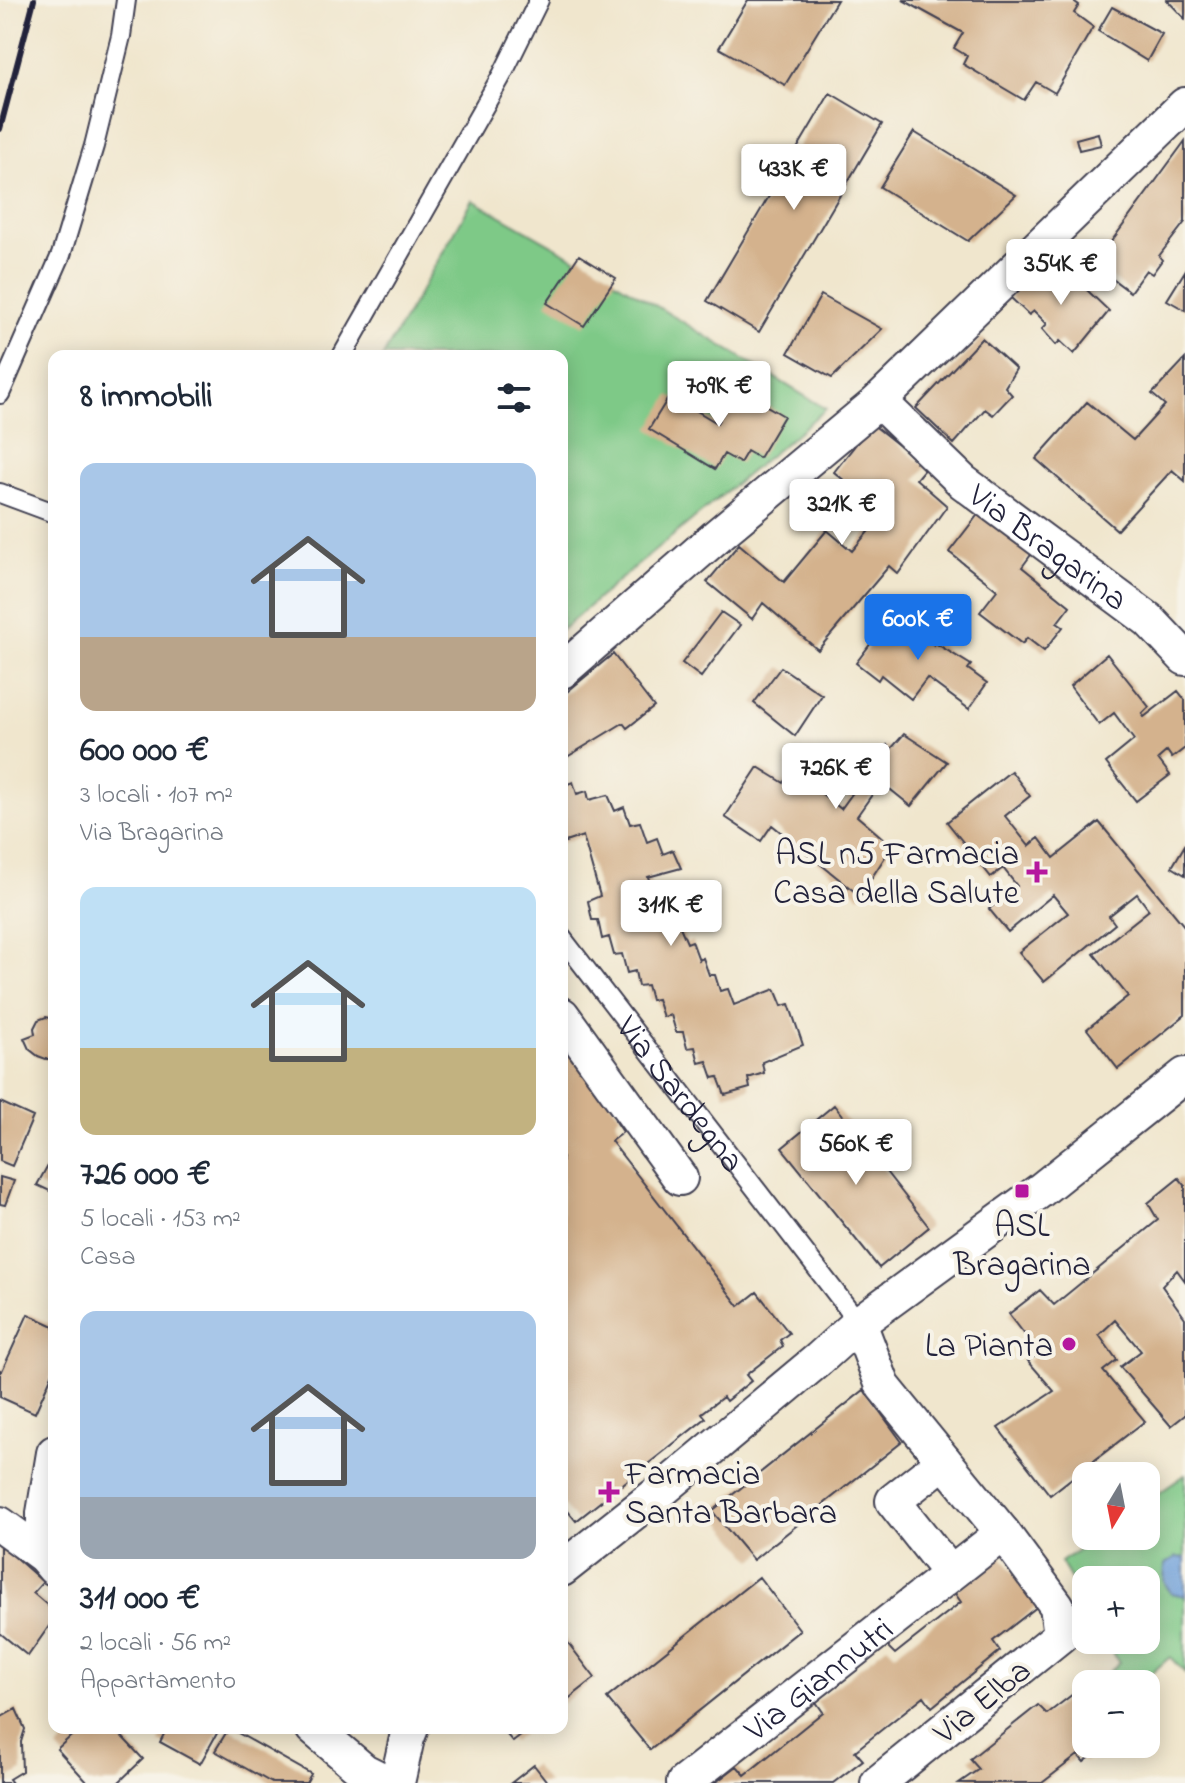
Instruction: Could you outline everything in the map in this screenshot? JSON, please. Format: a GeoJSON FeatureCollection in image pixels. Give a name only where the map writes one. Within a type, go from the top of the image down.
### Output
{"type":"FeatureCollection","features":[{"type":"Feature","properties":{"kind":"street"},"geometry":{"type":"LineString","coordinates":[[568,666],[879,401],[1185,105]]}},
{"type":"Feature","properties":{"kind":"street","name":"Via Bragarina"},"geometry":{"type":"LineString","coordinates":[[879,401],[963,482],[1149,620],[1185,658]]}},
{"type":"Feature","properties":{"kind":"street"},"geometry":{"type":"LineString","coordinates":[[568,1023],[680,1178]]}},
{"type":"Feature","properties":{"kind":"street"},"geometry":{"type":"LineString","coordinates":[[568,1564],[656,1495],[859,1323],[1041,1190],[1185,1075]]}},
{"type":"Feature","properties":{"kind":"street"},"geometry":{"type":"LineString","coordinates":[[859,1323],[883,1386],[1003,1533]]}},
{"type":"Feature","properties":{"kind":"street"},"geometry":{"type":"LineString","coordinates":[[944,1461],[893,1501],[950,1573]]}},
{"type":"Feature","properties":{"kind":"street"},"geometry":{"type":"LineString","coordinates":[[48,1489],[44,1513],[48,1552]]}},
{"type":"Feature","properties":{"kind":"street"},"geometry":{"type":"LineString","coordinates":[[0,1524],[48,1561]]}},
{"type":"Feature","properties":{"kind":"street","name":"Via Giannutri"},"geometry":{"type":"LineString","coordinates":[[684,1783],[1003,1533]]}},
{"type":"Feature","properties":{"kind":"street","name":"Via Elba"},"geometry":{"type":"LineString","coordinates":[[878,1783],[1061,1635],[1057,1606],[1003,1533]]}},
{"type":"Feature","properties":{"kind":"street"},"geometry":{"type":"LineString","coordinates":[[320,1734],[364,1771],[388,1783]]}},
{"type":"Feature","properties":{"kind":"street"},"geometry":{"type":"LineString","coordinates":[[397,1783],[409,1734]]}},
{"type":"Feature","properties":{"kind":"lane"},"geometry":{"type":"LineString","coordinates":[[0,394],[61,255],[94,146],[121,36],[126,0]]}},
{"type":"Feature","properties":{"kind":"lane"},"geometry":{"type":"LineString","coordinates":[[345,350],[502,75],[539,0]]}},
{"type":"Feature","properties":{"kind":"lane"},"geometry":{"type":"LineString","coordinates":[[0,493],[48,511]]}},
{"type":"Feature","properties":{"kind":"lane","name":"Via Sardegna"},"geometry":{"type":"LineString","coordinates":[[568,946],[859,1323]]}},
{"type":"Feature","properties":{"kind":"green space"},"geometry":{"type":"Polygon","coordinates":[[[473,200],[617,282],[826,409],[568,625],[568,350],[386,350],[473,200]]]}},
{"type":"Feature","properties":{"kind":"green space"},"geometry":{"type":"Polygon","coordinates":[[[1185,1475],[1185,1673],[1170,1657],[1155,1670],[1111,1670],[1120,1662],[1113,1654],[1160,1654],[1160,1566],[1072,1566],[1072,1581],[1061,1562],[1078,1550],[1160,1550],[1160,1492],[1185,1475]]]}},
{"type":"Feature","properties":{"kind":"water"},"geometry":{"type":"Polygon","coordinates":[[[1176,1557],[1185,1558],[1185,1596],[1171,1593],[1164,1582],[1165,1564],[1176,1557]]]}},
{"type":"Feature","properties":{"kind":"building"},"geometry":{"type":"Polygon","coordinates":[[[748,0],[837,0],[785,85],[719,48],[748,0]]]}},
{"type":"Feature","properties":{"kind":"building"},"geometry":{"type":"Polygon","coordinates":[[[903,0],[1072,0],[1079,5],[1074,13],[1093,27],[1055,93],[1036,82],[1024,100],[963,64],[967,56],[954,48],[963,33],[903,0]]]}},
{"type":"Feature","properties":{"kind":"building"},"geometry":{"type":"Polygon","coordinates":[[[1167,0],[1185,0],[1185,19],[1167,0]]]}},
{"type":"Feature","properties":{"kind":"building"},"geometry":{"type":"Polygon","coordinates":[[[1112,7],[1162,34],[1147,61],[1098,31],[1112,7]]]}},
{"type":"Feature","properties":{"kind":"building"},"geometry":{"type":"Polygon","coordinates":[[[830,93],[882,124],[759,332],[707,301],[830,93]]]}},
{"type":"Feature","properties":{"kind":"building"},"geometry":{"type":"Polygon","coordinates":[[[914,132],[1016,195],[968,241],[880,187],[914,132]]]}},
{"type":"Feature","properties":{"kind":"building"},"geometry":{"type":"Polygon","coordinates":[[[1098,133],[1101,145],[1079,150],[1076,139],[1098,133]]]}},
{"type":"Feature","properties":{"kind":"building"},"geometry":{"type":"Polygon","coordinates":[[[1185,141],[1185,222],[1159,256],[1162,260],[1152,274],[1146,270],[1130,292],[1094,265],[1185,141]]]}},
{"type":"Feature","properties":{"kind":"building"},"geometry":{"type":"Polygon","coordinates":[[[579,255],[616,278],[584,326],[547,303],[579,255]]]}},
{"type":"Feature","properties":{"kind":"building"},"geometry":{"type":"Polygon","coordinates":[[[1047,265],[1059,277],[1066,270],[1109,311],[1074,354],[1060,341],[1056,345],[1042,329],[1047,324],[1034,311],[1029,315],[1010,297],[1047,265]]]}},
{"type":"Feature","properties":{"kind":"building"},"geometry":{"type":"Polygon","coordinates":[[[1185,271],[1185,310],[1167,300],[1185,271]]]}},
{"type":"Feature","properties":{"kind":"building"},"geometry":{"type":"Polygon","coordinates":[[[821,295],[882,329],[832,378],[788,353],[821,295]]]}},
{"type":"Feature","properties":{"kind":"building"},"geometry":{"type":"Polygon","coordinates":[[[982,338],[1016,369],[1005,387],[1012,395],[993,415],[985,409],[954,444],[916,408],[982,338]]]}},
{"type":"Feature","properties":{"kind":"building"},"geometry":{"type":"Polygon","coordinates":[[[1185,359],[1185,481],[1172,470],[1117,530],[1036,459],[1087,402],[1133,440],[1165,405],[1152,394],[1185,359]]]}},
{"type":"Feature","properties":{"kind":"building"},"geometry":{"type":"Polygon","coordinates":[[[738,389],[784,416],[759,458],[747,451],[740,463],[724,454],[715,469],[649,429],[670,395],[717,423],[738,389]]]}},
{"type":"Feature","properties":{"kind":"building"},"geometry":{"type":"Polygon","coordinates":[[[872,424],[926,467],[916,479],[947,506],[898,574],[889,566],[818,650],[763,603],[752,619],[707,582],[739,544],[784,582],[827,530],[852,551],[884,513],[834,472],[872,424]]]}},
{"type":"Feature","properties":{"kind":"building"},"geometry":{"type":"Polygon","coordinates":[[[980,512],[1033,552],[1022,567],[1070,606],[1057,623],[1063,627],[1044,651],[1027,638],[1022,644],[980,612],[997,590],[949,552],[980,512]]]}},
{"type":"Feature","properties":{"kind":"building"},"geometry":{"type":"Polygon","coordinates":[[[895,609],[919,628],[916,632],[971,665],[968,669],[987,683],[969,709],[927,678],[911,699],[881,675],[878,680],[856,663],[895,609]]]}},
{"type":"Feature","properties":{"kind":"building"},"geometry":{"type":"Polygon","coordinates":[[[721,612],[740,625],[701,677],[682,663],[721,612]]]}},
{"type":"Feature","properties":{"kind":"building"},"geometry":{"type":"Polygon","coordinates":[[[613,654],[654,707],[627,728],[623,723],[568,756],[568,691],[613,654]]]}},
{"type":"Feature","properties":{"kind":"building"},"geometry":{"type":"Polygon","coordinates":[[[1107,654],[1149,707],[1142,714],[1144,717],[1178,691],[1185,700],[1185,748],[1172,758],[1167,751],[1158,759],[1170,775],[1136,801],[1106,763],[1134,740],[1114,713],[1099,725],[1070,686],[1107,654]]]}},
{"type":"Feature","properties":{"kind":"building"},"geometry":{"type":"Polygon","coordinates":[[[781,667],[822,695],[795,736],[754,703],[781,667]]]}},
{"type":"Feature","properties":{"kind":"building"},"geometry":{"type":"Polygon","coordinates":[[[904,734],[947,762],[911,806],[881,782],[857,816],[892,846],[860,896],[772,825],[761,841],[725,817],[758,767],[784,783],[791,772],[795,772],[841,809],[887,745],[890,750],[904,734]]]}},
{"type":"Feature","properties":{"kind":"building"},"geometry":{"type":"Polygon","coordinates":[[[1011,771],[1030,796],[1005,816],[1029,846],[1039,838],[1054,858],[1099,822],[1185,927],[1185,1015],[1118,1069],[1087,1029],[1128,996],[1094,954],[1149,910],[1137,894],[1109,916],[1115,924],[1044,982],[1019,952],[1068,913],[1053,895],[1008,932],[989,909],[1017,886],[1003,868],[991,877],[947,822],[1011,771]]]}},
{"type":"Feature","properties":{"kind":"building"},"geometry":{"type":"Polygon","coordinates":[[[573,782],[577,794],[587,791],[589,800],[608,795],[615,811],[624,807],[630,824],[640,822],[647,842],[657,838],[663,854],[673,850],[681,868],[648,877],[654,892],[659,891],[668,909],[672,908],[687,943],[692,941],[699,960],[703,958],[709,975],[715,975],[720,991],[728,989],[734,1005],[775,989],[782,1006],[789,1004],[803,1045],[762,1062],[764,1073],[748,1078],[750,1088],[725,1095],[718,1077],[713,1078],[707,1061],[699,1063],[695,1047],[687,1048],[683,1032],[676,1032],[671,1015],[663,1017],[657,999],[651,1000],[647,985],[638,986],[635,971],[627,973],[622,954],[614,955],[609,937],[602,939],[598,920],[592,920],[588,901],[600,896],[583,836],[568,841],[568,784],[573,782]]]}},
{"type":"Feature","properties":{"kind":"building"},"geometry":{"type":"Polygon","coordinates":[[[1185,845],[1185,875],[1172,867],[1185,845]]]}},
{"type":"Feature","properties":{"kind":"building"},"geometry":{"type":"Polygon","coordinates":[[[48,1018],[48,1059],[29,1049],[24,1038],[35,1034],[38,1020],[48,1018]]]}},
{"type":"Feature","properties":{"kind":"building"},"geometry":{"type":"Polygon","coordinates":[[[568,1048],[620,1115],[615,1120],[623,1132],[611,1141],[739,1306],[757,1292],[789,1333],[780,1340],[783,1346],[746,1375],[751,1381],[726,1401],[723,1397],[702,1413],[706,1418],[576,1521],[568,1511],[568,1048]]]}},
{"type":"Feature","properties":{"kind":"building"},"geometry":{"type":"Polygon","coordinates":[[[0,1102],[33,1117],[12,1166],[0,1161],[0,1102]]]}},
{"type":"Feature","properties":{"kind":"building"},"geometry":{"type":"Polygon","coordinates":[[[834,1105],[929,1227],[879,1268],[782,1148],[834,1105]]]}},
{"type":"Feature","properties":{"kind":"building"},"geometry":{"type":"Polygon","coordinates":[[[48,1165],[48,1190],[37,1185],[48,1165]]]}},
{"type":"Feature","properties":{"kind":"building"},"geometry":{"type":"Polygon","coordinates":[[[0,1177],[14,1181],[5,1205],[0,1204],[0,1177]]]}},
{"type":"Feature","properties":{"kind":"building","name":"La Pianta"},"geometry":{"type":"Polygon","coordinates":[[[1179,1178],[1185,1185],[1185,1281],[1177,1270],[1162,1286],[1185,1318],[1185,1415],[1171,1426],[1120,1367],[1141,1351],[1115,1320],[1099,1335],[1117,1360],[1103,1371],[1145,1421],[1092,1462],[1072,1462],[1072,1478],[1050,1495],[998,1428],[1054,1391],[1028,1361],[1039,1353],[1009,1314],[1040,1290],[1054,1305],[1158,1220],[1148,1203],[1179,1178]]]}},
{"type":"Feature","properties":{"kind":"building"},"geometry":{"type":"Polygon","coordinates":[[[28,1314],[48,1323],[48,1384],[35,1413],[0,1397],[2,1371],[28,1314]]]}},
{"type":"Feature","properties":{"kind":"building"},"geometry":{"type":"Polygon","coordinates":[[[864,1390],[902,1442],[753,1560],[712,1511],[864,1390]]]}},
{"type":"Feature","properties":{"kind":"building"},"geometry":{"type":"Polygon","coordinates":[[[0,1544],[43,1582],[33,1593],[48,1606],[48,1628],[28,1656],[0,1633],[0,1544]]]}},
{"type":"Feature","properties":{"kind":"building"},"geometry":{"type":"Polygon","coordinates":[[[1001,1556],[1038,1606],[993,1641],[1000,1651],[932,1707],[924,1696],[855,1751],[863,1760],[833,1783],[715,1783],[737,1766],[745,1775],[823,1712],[816,1702],[887,1646],[895,1654],[961,1602],[954,1592],[1001,1556]]]}},
{"type":"Feature","properties":{"kind":"building"},"geometry":{"type":"Polygon","coordinates":[[[759,1577],[800,1630],[650,1750],[607,1698],[759,1577]]]}},
{"type":"Feature","properties":{"kind":"building"},"geometry":{"type":"Polygon","coordinates":[[[568,1643],[595,1678],[568,1699],[568,1643]]]}},
{"type":"Feature","properties":{"kind":"building"},"geometry":{"type":"Polygon","coordinates":[[[1072,1695],[1074,1758],[1042,1783],[959,1783],[979,1769],[970,1759],[1038,1705],[1047,1714],[1072,1695]]]}},
{"type":"Feature","properties":{"kind":"building"},"geometry":{"type":"Polygon","coordinates":[[[16,1709],[25,1729],[21,1742],[22,1771],[9,1779],[12,1783],[0,1783],[0,1718],[16,1709]]]}},
{"type":"Feature","properties":{"kind":"building"},"geometry":{"type":"Polygon","coordinates":[[[73,1734],[120,1734],[143,1759],[118,1783],[88,1783],[57,1749],[73,1734]]]}},
{"type":"Feature","properties":{"kind":"building"},"geometry":{"type":"Polygon","coordinates":[[[164,1734],[217,1734],[200,1764],[160,1742],[164,1734]]]}},
{"type":"Feature","properties":{"kind":"building"},"geometry":{"type":"Polygon","coordinates":[[[225,1734],[240,1734],[311,1774],[306,1783],[272,1783],[215,1751],[225,1734]]]}},
{"type":"Feature","properties":{"kind":"building"},"geometry":{"type":"Polygon","coordinates":[[[506,1734],[523,1734],[513,1742],[506,1734]]]}},
{"type":"Feature","properties":{"kind":"building"},"geometry":{"type":"Polygon","coordinates":[[[534,1765],[548,1783],[511,1783],[534,1765]]]}},
{"type":"Feature","properties":{"kind":"railway"},"geometry":{"type":"LineString","coordinates":[[0,129],[34,0]]}},
{"type":"Feature","properties":{"kind":"place","name":"ASL n5 Farmacia Casa della Salute"},"geometry":{"type":"Point","coordinates":[1037,872]}},
{"type":"Feature","properties":{"kind":"place","name":"ASL Bragarina"},"geometry":{"type":"Point","coordinates":[1022,1191]}},
{"type":"Feature","properties":{"kind":"place","name":"La Pianta"},"geometry":{"type":"Point","coordinates":[1069,1344]}},
{"type":"Feature","properties":{"kind":"place","name":"Farmacia Santa Barbara"},"geometry":{"type":"Point","coordinates":[609,1492]}}]}
